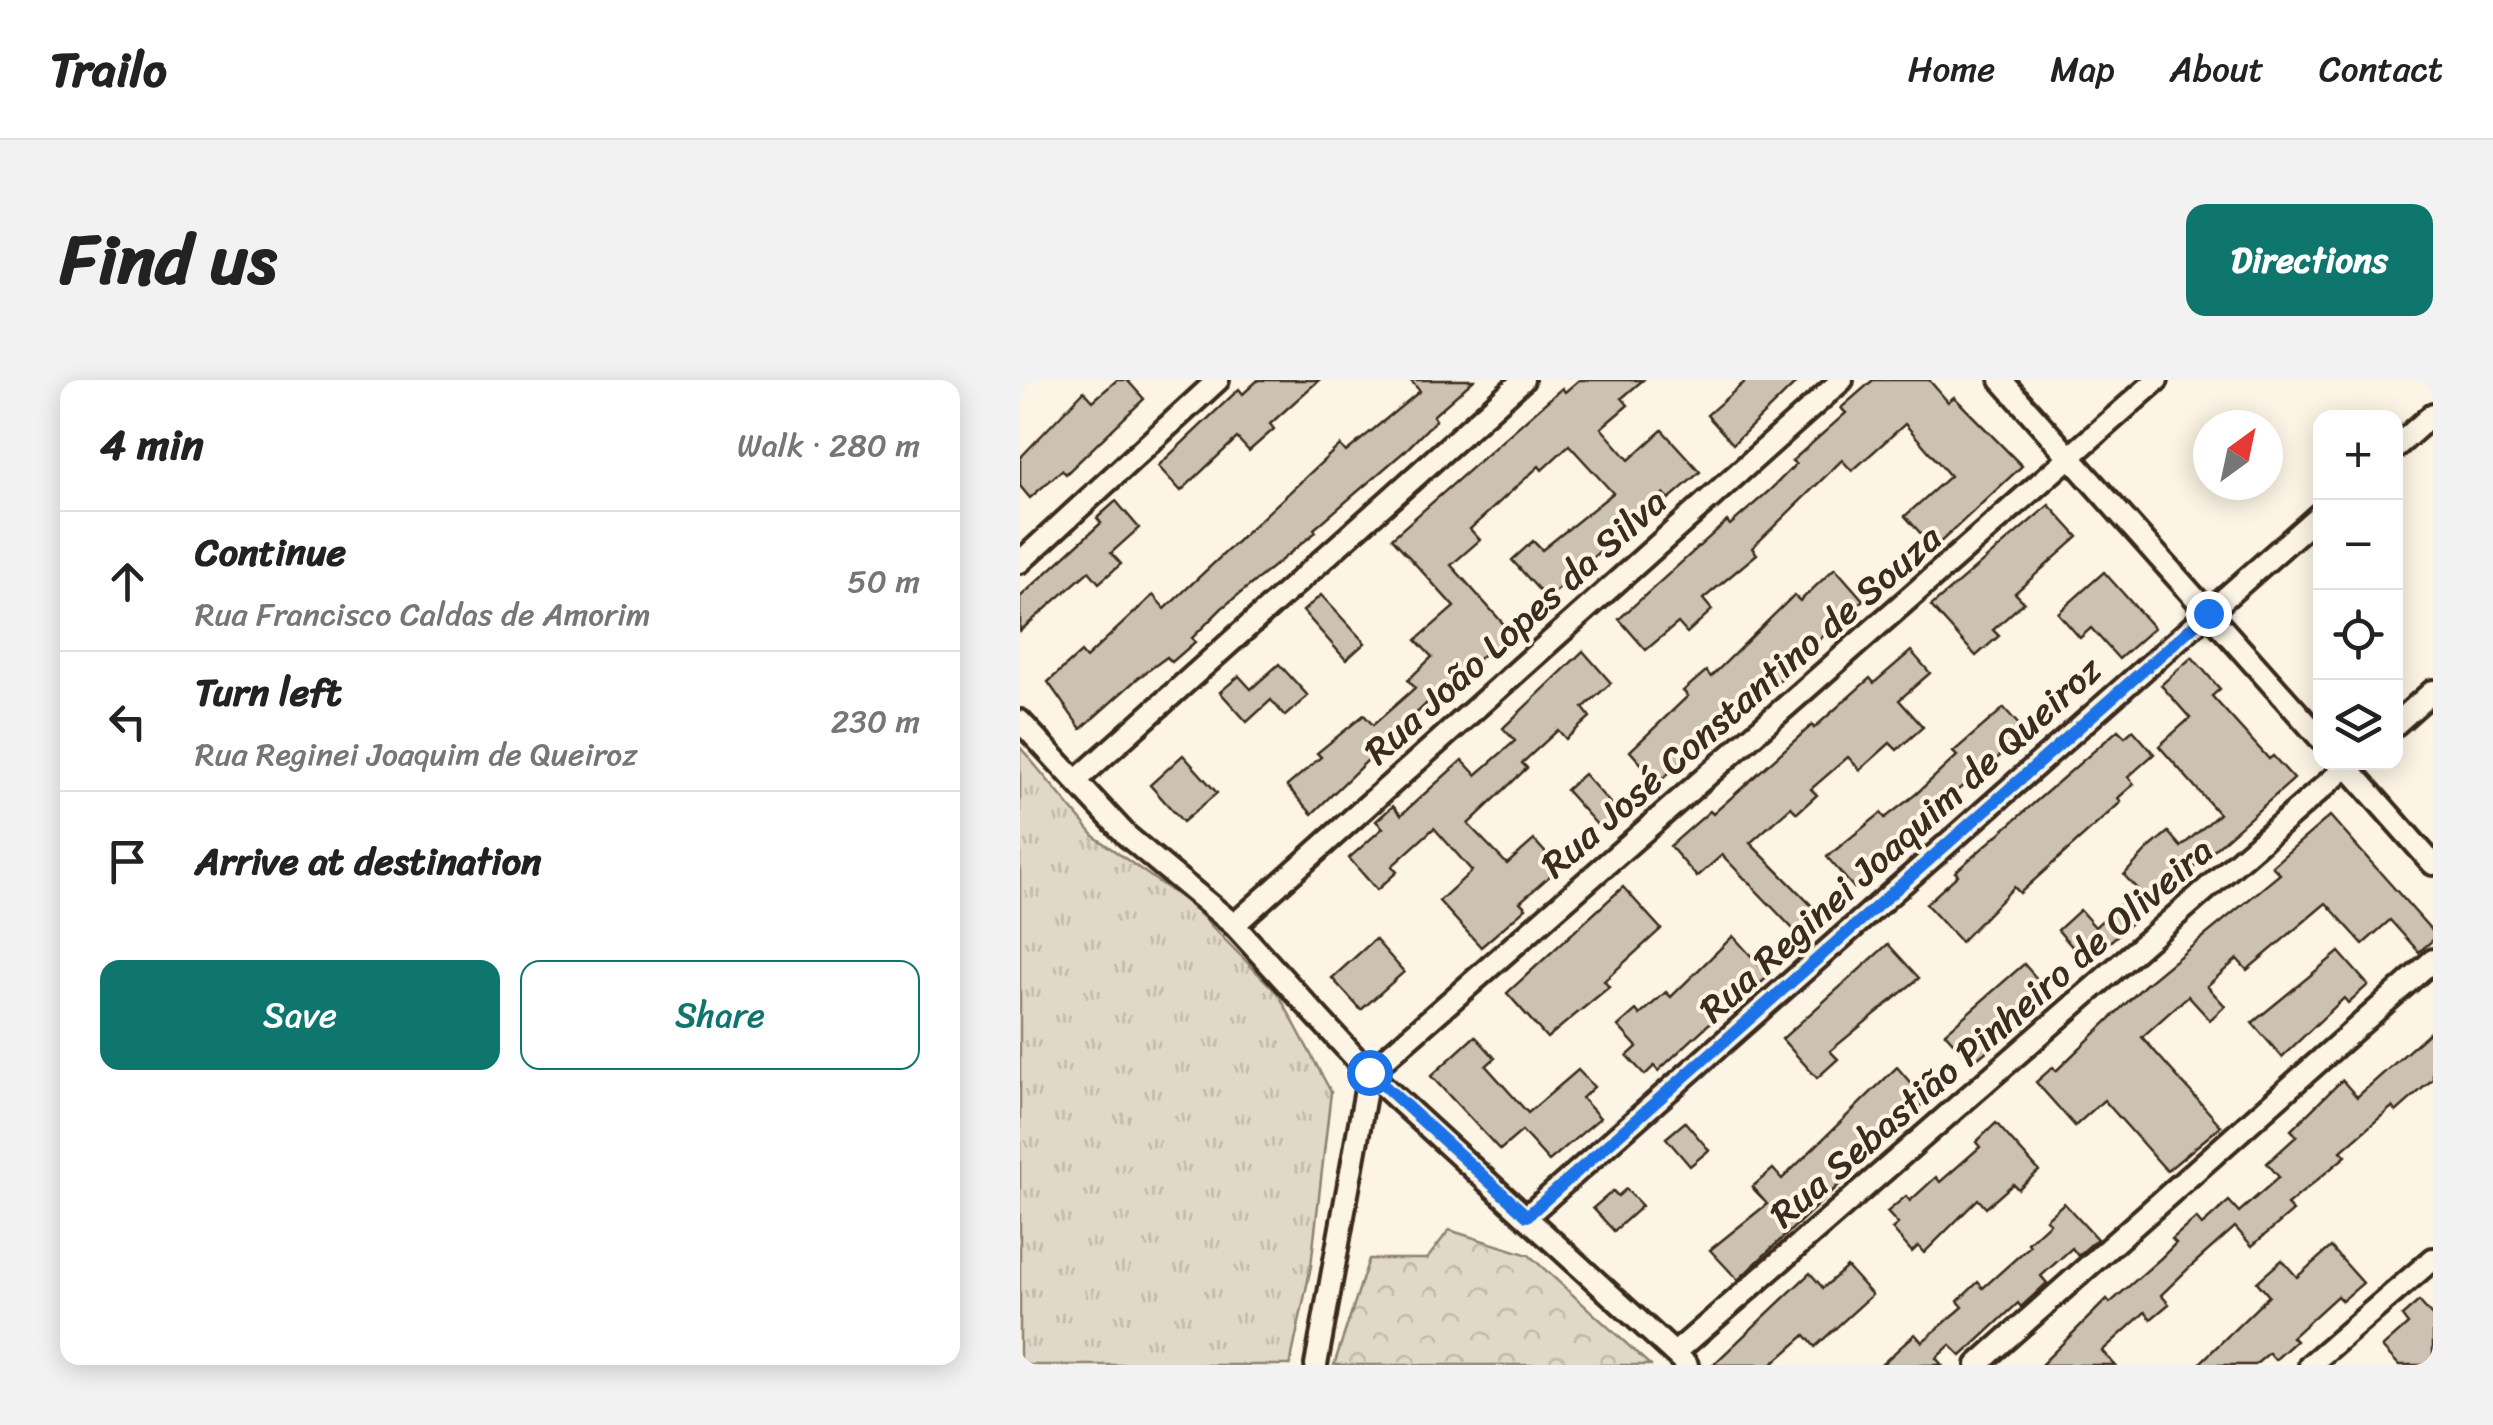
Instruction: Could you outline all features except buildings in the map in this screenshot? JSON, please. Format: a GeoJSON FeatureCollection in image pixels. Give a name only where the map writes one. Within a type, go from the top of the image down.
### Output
{"type":"FeatureCollection","features":[{"type":"Feature","properties":{"kind":"street"},"geometry":{"type":"LineString","coordinates":[[1020,562],[1218,380]]}},
{"type":"Feature","properties":{"kind":"street"},"geometry":{"type":"LineString","coordinates":[[1078,779],[1523,380]]}},
{"type":"Feature","properties":{"kind":"street","name":"Rua João Lopes da Silva"},"geometry":{"type":"LineString","coordinates":[[1234,925],[1842,380]]}},
{"type":"Feature","properties":{"kind":"street"},"geometry":{"type":"LineString","coordinates":[[2000,380],[2313,730]]}},
{"type":"Feature","properties":{"kind":"street","name":"Rua José Constantino de Souza"},"geometry":{"type":"LineString","coordinates":[[1369,1072],[2158,380]]}},
{"type":"Feature","properties":{"kind":"street"},"geometry":{"type":"LineString","coordinates":[[2403,442],[2433,414]]}},
{"type":"Feature","properties":{"kind":"street","name":"Rua Reginei Joaquim de Queiroz"},"geometry":{"type":"LineString","coordinates":[[1527,1216],[2313,520]]}},
{"type":"Feature","properties":{"kind":"street"},"geometry":{"type":"LineString","coordinates":[[2403,718],[2433,691]]}},
{"type":"Feature","properties":{"kind":"street"},"geometry":{"type":"LineString","coordinates":[[1020,721],[1127,836],[1234,925],[1369,1072],[1681,1359]]}},
{"type":"Feature","properties":{"kind":"street","name":"Rua Sebastião Pinheiro de Oliveira"},"geometry":{"type":"LineString","coordinates":[[1681,1359],[2340,770]]}},
{"type":"Feature","properties":{"kind":"street"},"geometry":{"type":"LineString","coordinates":[[2352,770],[2433,864]]}},
{"type":"Feature","properties":{"kind":"street"},"geometry":{"type":"LineString","coordinates":[[1977,1365],[2433,960]]}},
{"type":"Feature","properties":{"kind":"street"},"geometry":{"type":"LineString","coordinates":[[1316,1365],[1369,1072]]}},
{"type":"Feature","properties":{"kind":"street"},"geometry":{"type":"LineString","coordinates":[[2310,1365],[2433,1259]]}},
{"type":"Feature","properties":{"kind":"green space"},"geometry":{"type":"Polygon","coordinates":[[[1020,747],[1095,837],[1191,905],[1279,995],[1331,1092],[1311,1266],[1290,1365],[1020,1365],[1020,747]]]}},
{"type":"Feature","properties":{"kind":"green space"},"geometry":{"type":"Polygon","coordinates":[[[1449,1230],[1529,1255],[1650,1365],[1334,1365],[1369,1259],[1427,1259],[1449,1230]]]}},
{"type":"Feature","properties":{"kind":"route"},"geometry":{"type":"LineString","coordinates":[[1369,1072],[1527,1216],[2208,613]]}}]}
